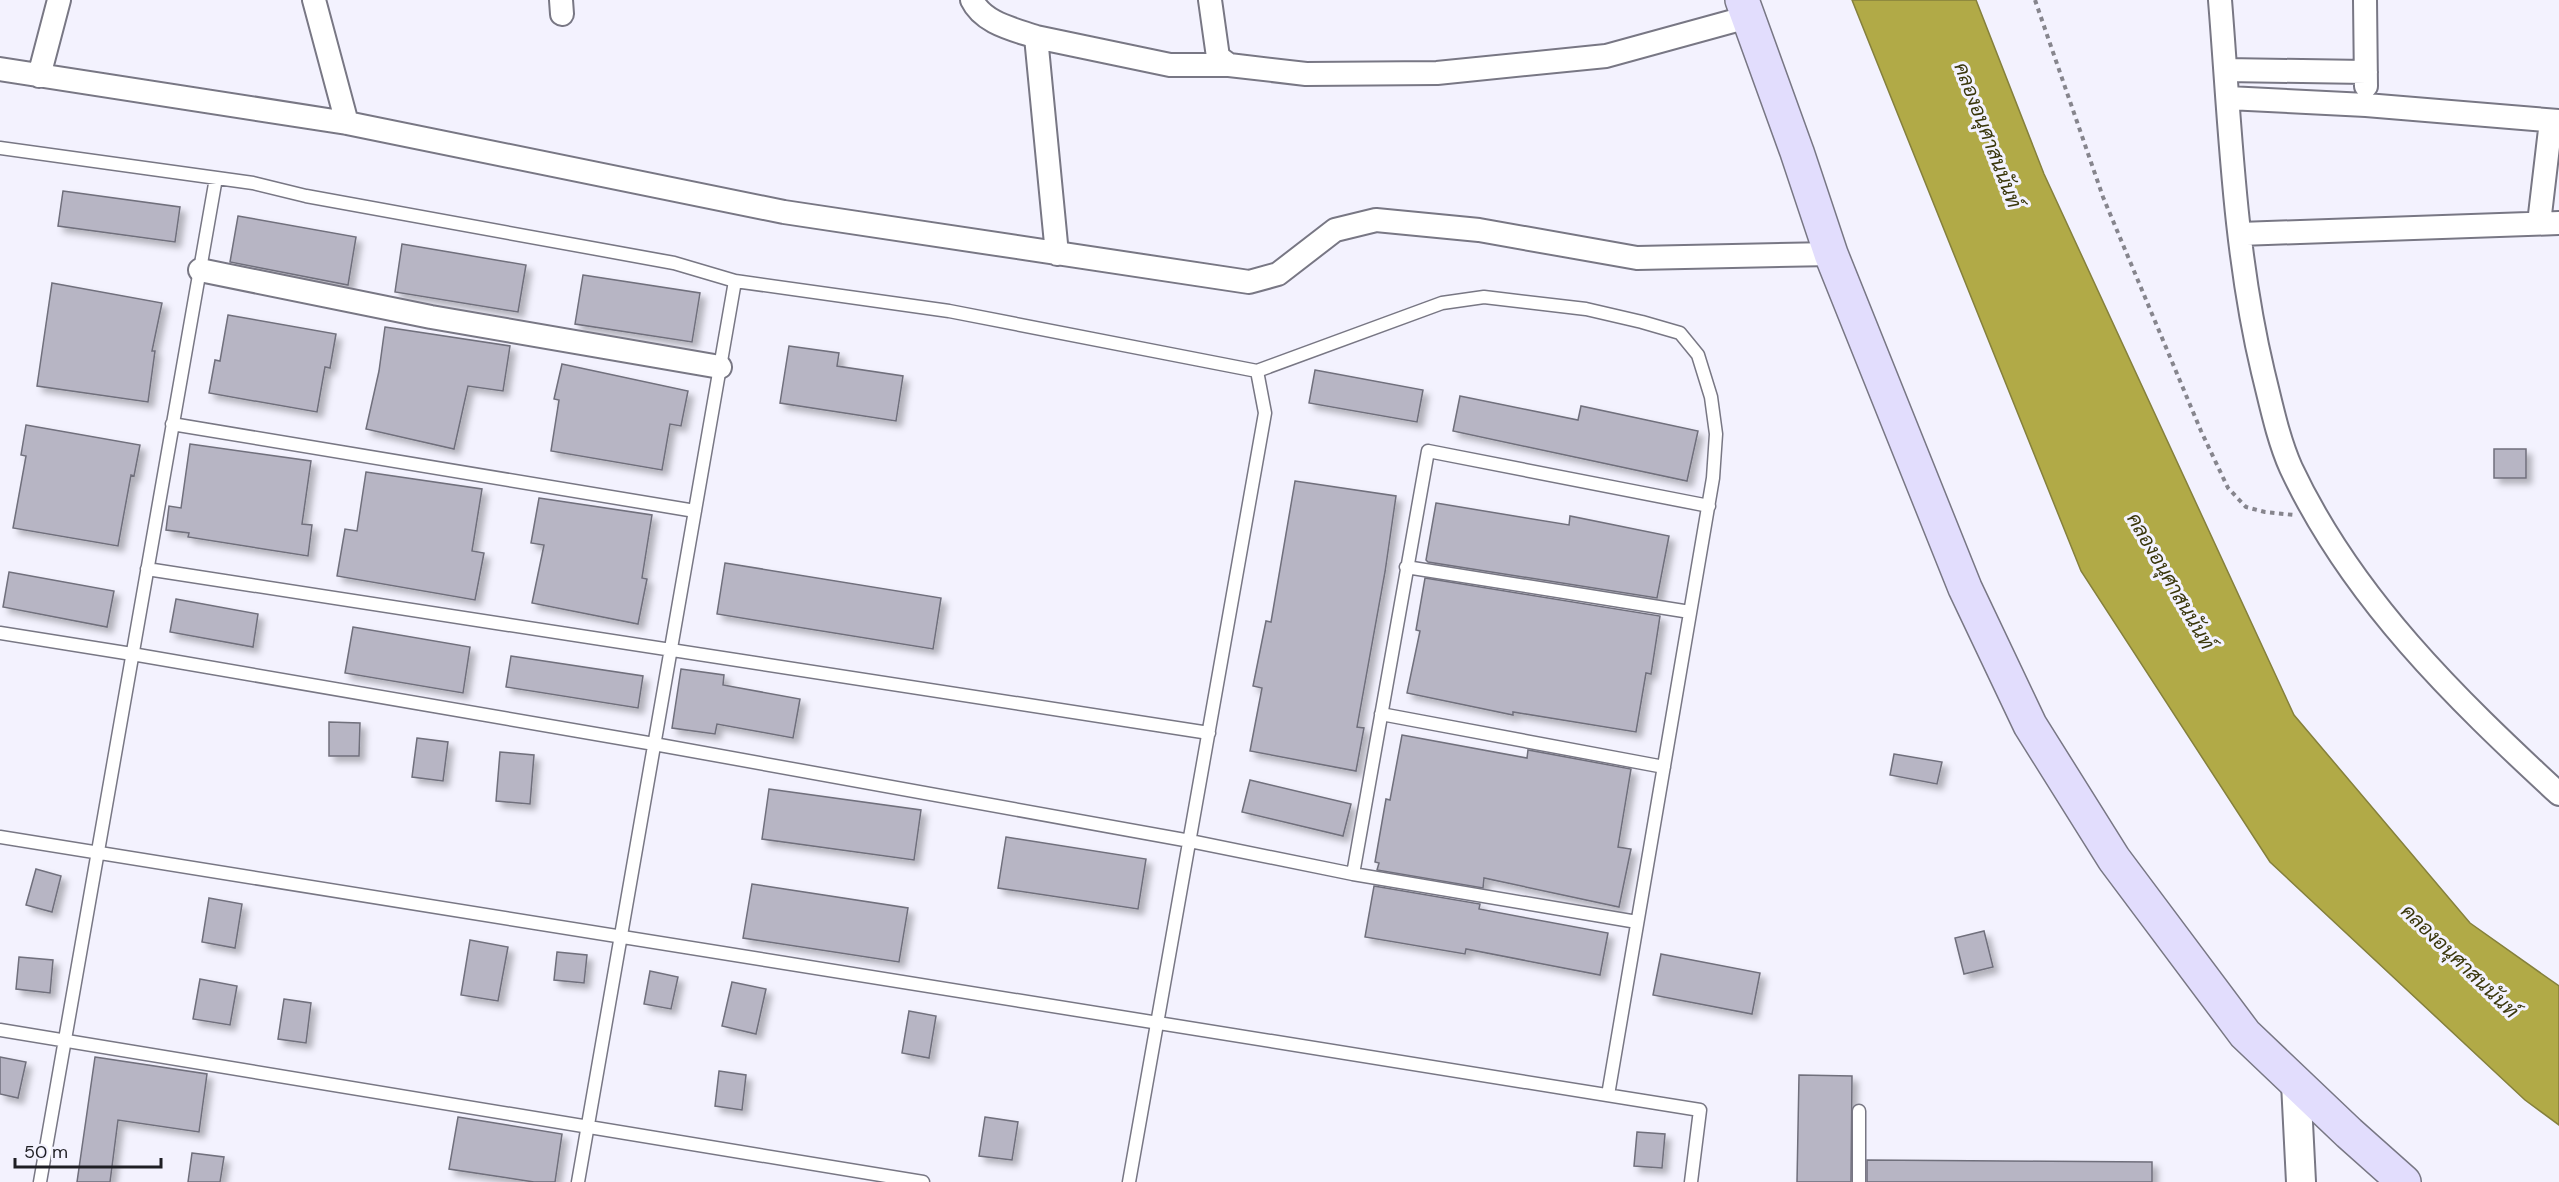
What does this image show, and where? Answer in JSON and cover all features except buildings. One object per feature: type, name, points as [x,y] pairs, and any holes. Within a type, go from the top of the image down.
[{"type":"main road","points":[[1745,8],[1831,254],[1965,588],[2030,725],[2128,878],[2245,1034],[2404,1182]]},
{"type":"street","points":[[39,76],[59,0]]},
{"type":"street","points":[[314,0],[347,123]]},
{"type":"street","points":[[972,0],[976,9],[986,18],[1036,37],[1170,65],[1229,65],[1306,74],[1437,73],[1606,56],[1745,8]]},
{"type":"street","points":[[1210,0],[1218,57],[1229,65]]},
{"type":"street","points":[[2220,0],[2240,234],[2251,320],[2270,401],[2290,466],[2334,548],[2395,629],[2474,716],[2559,794]]},
{"type":"street","points":[[2365,0],[2366,105]]},
{"type":"street","points":[[1036,37],[1057,254]]},
{"type":"street","points":[[0,69],[347,123],[784,212],[1249,282],[1278,273],[1335,230],[1376,220],[1479,230],[1637,258],[1831,254]]},
{"type":"street","points":[[2226,70],[2366,72]]},
{"type":"street","points":[[2228,98],[2366,105],[2555,121],[2549,223],[2240,234]]},
{"type":"street","points":[[200,270],[431,317],[720,367]]},
{"type":"street","points":[[2296,1083],[2301,1182]]},
{"type":"lane","points":[[0,148],[216,178],[674,263],[735,281],[949,311],[1257,371],[1442,303],[1484,297],[1586,309],[1680,333],[1698,355],[1711,397],[1716,434],[1713,478],[1608,1095]]},
{"type":"lane","points":[[40,1182],[216,178]]},
{"type":"lane","points":[[578,1182],[735,281]]},
{"type":"lane","points":[[1129,1182],[1265,413],[1257,371]]},
{"type":"lane","points":[[172,424],[695,511]]},
{"type":"lane","points":[[1353,874],[1428,451],[1708,506]]},
{"type":"lane","points":[[1406,567],[1690,612]]},
{"type":"lane","points":[[147,569],[1209,733]]},
{"type":"lane","points":[[0,633],[654,744],[1190,841],[1353,874],[1637,922]]},
{"type":"lane","points":[[1381,714],[1664,767]]},
{"type":"lane","points":[[0,837],[1700,1110],[1691,1182]]},
{"type":"lane","points":[[0,1030],[923,1182]]},
{"type":"lane","points":[[1858,1182],[1859,1111]]},
{"type":"path","points":[[2035,0],[2103,197],[2200,431],[2228,488],[2246,507],[2265,512],[2316,514]]},
{"type":"water","name":"คลองอนุศาสนนันท์","points":[[1852,0],[1976,0],[2044,174],[2294,715],[2470,923],[2559,986],[2559,1125],[2525,1100],[2270,862],[2081,571]]}]
